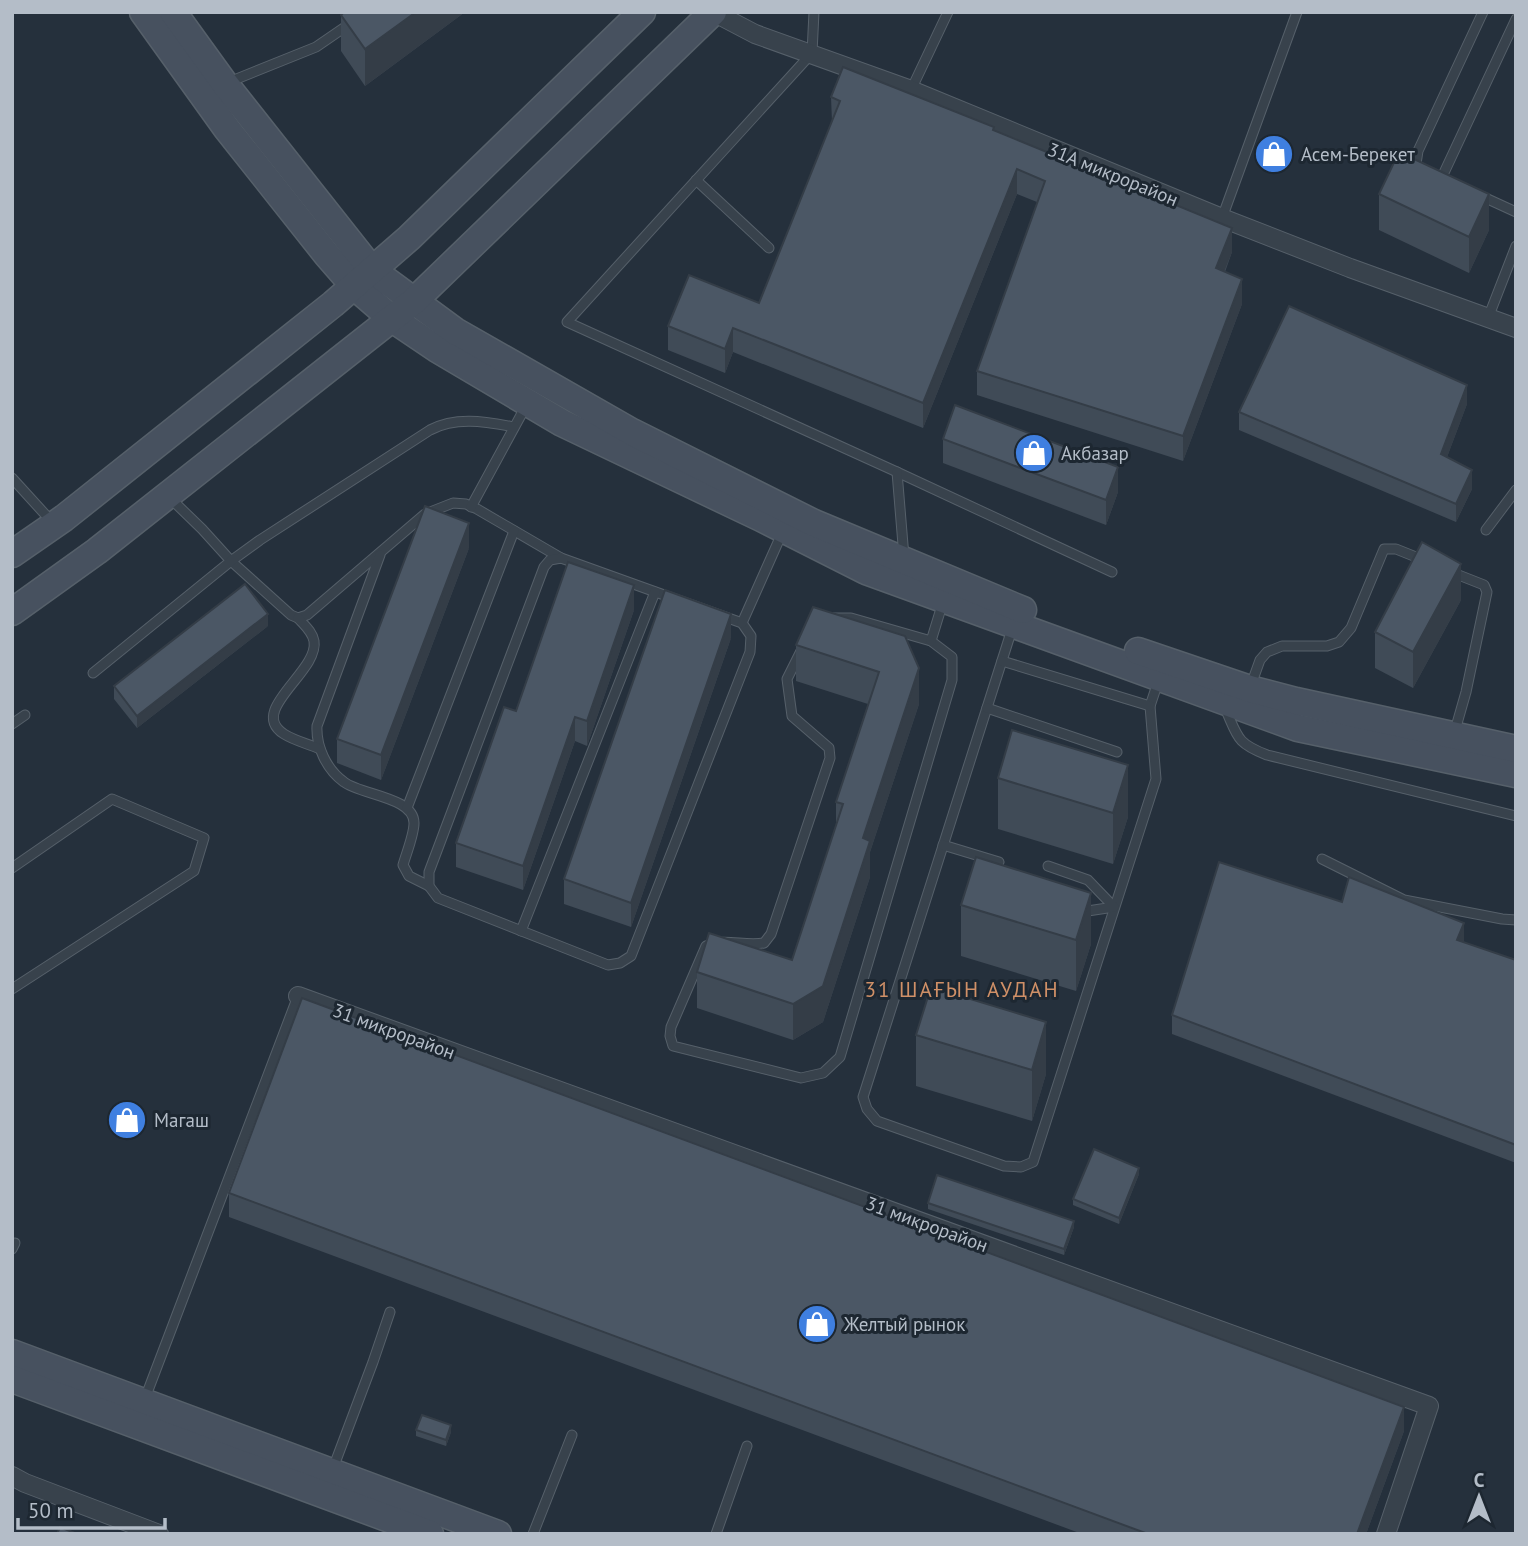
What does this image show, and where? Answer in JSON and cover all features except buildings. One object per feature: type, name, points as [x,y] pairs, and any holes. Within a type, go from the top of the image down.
[{"type":"street","points":[[143,12],[227,129],[327,255],[363,278],[414,301],[454,331],[632,432],[814,523],[1051,622],[1296,702],[1516,749]]},
{"type":"street","points":[[173,12],[391,318],[437,349],[562,423],[866,571],[1297,728],[1516,774]]},
{"type":"street","points":[[12,554],[55,525],[363,278],[409,238],[642,12]]},
{"type":"street","points":[[12,612],[97,551],[414,301],[713,12]]},
{"type":"street","name":"31А микрорайон","points":[[713,12],[755,34],[911,90],[1222,218],[1516,328]]},
{"type":"street","name":"31 микрорайон","points":[[298,996],[1429,1406],[1387,1534]]},
{"type":"street","points":[[12,1353],[498,1534]]},
{"type":"street","points":[[12,1379],[397,1528],[430,1534]]},
{"type":"street","points":[[12,1476],[159,1534]]},
{"type":"lane","points":[[225,84],[316,47],[367,12]]},
{"type":"lane","points":[[814,12],[812,53],[567,322],[1112,572]]},
{"type":"lane","points":[[911,90],[948,12]]},
{"type":"lane","points":[[1222,218],[1297,12]]},
{"type":"lane","points":[[1454,183],[1424,171],[1416,164],[1418,151],[1483,12]]},
{"type":"lane","points":[[1442,177],[1516,19]]},
{"type":"lane","points":[[696,180],[769,248]]},
{"type":"lane","points":[[1467,189],[1516,212]]},
{"type":"lane","points":[[1488,318],[1516,246]]},
{"type":"lane","points":[[471,507],[528,403]]},
{"type":"lane","points":[[93,673],[260,540],[441,424],[470,421],[514,427]]},
{"type":"lane","points":[[897,472],[905,561]]},
{"type":"lane","points":[[12,478],[55,525]]},
{"type":"lane","points":[[1486,530],[1516,489]]},
{"type":"lane","points":[[167,496],[231,561],[290,615],[298,618],[310,632],[314,642],[313,652],[307,665],[275,706],[273,720],[284,734],[320,749]]},
{"type":"lane","points":[[298,618],[307,615],[425,514],[453,503],[466,504],[561,558],[742,623],[751,636],[750,652],[631,956],[620,963],[608,965],[438,898],[429,886],[409,876],[403,865],[414,825],[412,814],[407,808],[345,783],[335,774],[316,739],[317,726],[381,552]]},
{"type":"lane","points":[[742,623],[784,529]]},
{"type":"lane","points":[[407,808],[514,531]]},
{"type":"lane","points":[[1250,689],[1260,660],[1268,652],[1282,646],[1327,646],[1339,642],[1351,628],[1384,549],[1396,549],[1433,564]]},
{"type":"lane","points":[[429,886],[429,872],[544,567],[550,560],[561,558]]},
{"type":"lane","points":[[1445,569],[1484,585],[1487,592],[1466,692],[1453,736]]},
{"type":"lane","points":[[521,931],[655,592]]},
{"type":"lane","points":[[931,641],[944,599]]},
{"type":"lane","points":[[851,618],[931,641],[952,657],[952,680],[840,1057],[824,1073],[801,1078],[673,1046],[671,1027],[706,946],[715,942],[754,945],[764,943],[771,934],[830,758],[829,748],[792,716],[789,701],[787,679],[816,621],[851,618]]},
{"type":"lane","points":[[1014,625],[863,1097],[867,1109],[877,1121],[1004,1167],[1021,1167],[1033,1162],[1156,779],[1150,706],[1159,678]]},
{"type":"lane","points":[[1002,661],[1150,706]]},
{"type":"lane","points":[[1221,701],[1238,737],[1247,747],[1257,751],[1516,816]]},
{"type":"lane","points":[[987,708],[1117,752]]},
{"type":"lane","points":[[12,724],[26,715]]},
{"type":"lane","points":[[12,868],[112,799],[204,838],[194,871],[12,989]]},
{"type":"lane","points":[[943,845],[999,862]]},
{"type":"lane","points":[[1322,859],[1404,900],[1516,920]]},
{"type":"lane","points":[[1048,866],[1088,880],[1114,907]]},
{"type":"lane","points":[[1075,914],[1114,907]]},
{"type":"lane","points":[[144,1402],[298,996]]},
{"type":"lane","points":[[331,1472],[390,1312]]},
{"type":"lane","points":[[533,1534],[572,1435]]},
{"type":"lane","points":[[716,1534],[747,1446]]},
{"type":"place","name":"Асем-Берекет","points":[[1274,154]]},
{"type":"place","name":"Акбазар","points":[[1034,453]]},
{"type":"place","name":"Магаш","points":[[127,1120]]},
{"type":"place","name":"Желтый рынок","points":[[817,1324]]},
{"type":"district","name":"31 ШАҒЫН АУДАН","points":[[962,989]]}]
